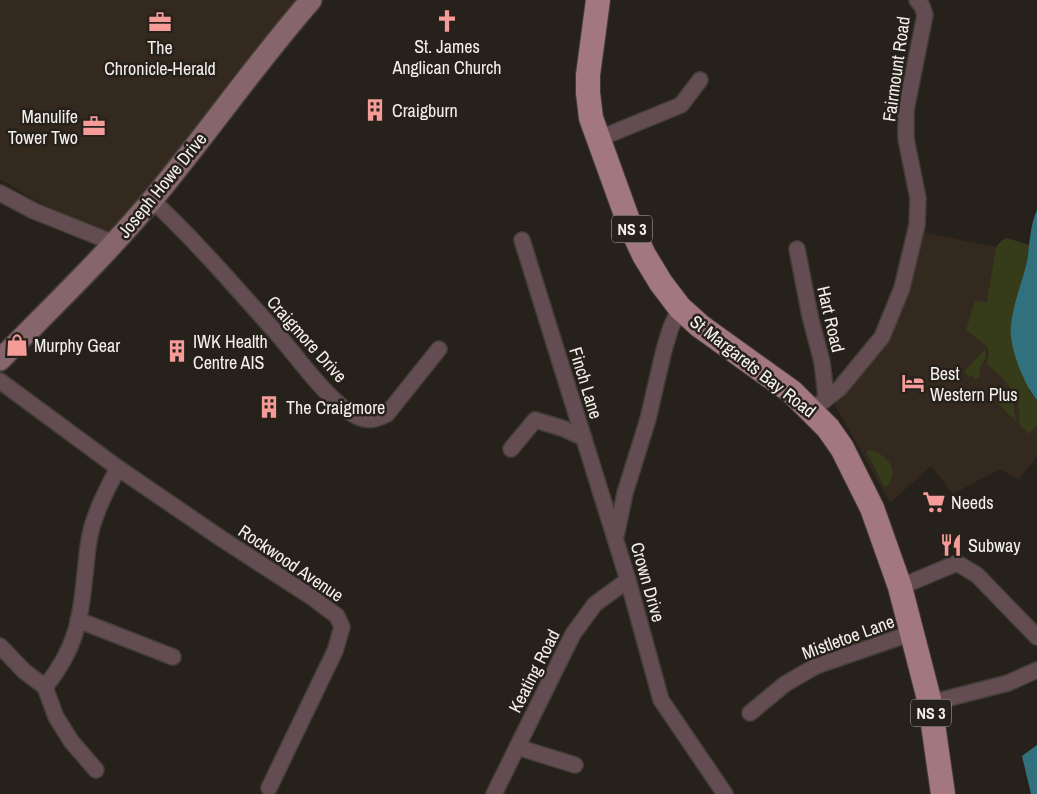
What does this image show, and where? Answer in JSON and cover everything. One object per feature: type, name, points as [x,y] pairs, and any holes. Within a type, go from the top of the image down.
[{"type":"main road","name":"Joseph Howe Drive","points":[[0,360],[114,243],[152,200],[286,28],[311,0]]},
{"type":"main road","name":"St Margarets Bay Road","points":[[598,0],[589,58],[588,93],[591,118],[629,223],[644,255],[661,283],[680,308],[700,326],[792,392],[819,404],[828,428],[842,448],[872,508],[900,587],[930,703],[943,794]]},
{"type":"main road","name":"St Margarets Bay Road","points":[[589,58],[615,0]]},
{"type":"street","name":"Fairmount Road","points":[[819,404],[840,388],[882,338],[902,288],[917,225],[918,198],[906,139],[906,110],[925,15],[922,6],[917,0]]},
{"type":"street","points":[[598,139],[681,105],[700,80]]},
{"type":"street","points":[[0,193],[45,216],[114,243]]},
{"type":"street","name":"Craigmore Drive","points":[[152,200],[214,263],[322,387],[344,408],[357,417],[367,421],[387,414],[439,349]]},
{"type":"street","name":"Finch Lane","points":[[522,240],[615,538]]},
{"type":"street","name":"Hart Road","points":[[797,249],[810,316],[822,362],[819,404]]},
{"type":"street","name":"Crown Drive","points":[[680,308],[671,327],[664,350],[648,419],[615,538],[661,700],[725,794]]},
{"type":"street","name":"Rockwood Avenue","points":[[0,381],[118,468],[337,616],[342,627],[335,651],[269,788]]},
{"type":"street","points":[[511,449],[535,420],[562,428],[584,438]]},
{"type":"street","points":[[45,687],[57,673],[76,631],[90,534],[118,468]]},
{"type":"street","points":[[900,587],[957,563],[977,575],[1037,637]]},
{"type":"street","name":"Keating Road","points":[[494,794],[573,634],[595,604],[628,580]]},
{"type":"street","points":[[78,620],[173,657]]},
{"type":"street","name":"Mistletoe Lane","points":[[750,712],[784,684],[816,666],[912,633]]},
{"type":"street","points":[[0,646],[24,671],[45,687],[56,717],[71,742],[96,770]]},
{"type":"street","points":[[930,703],[1008,684],[1037,670]]},
{"type":"street","points":[[517,747],[575,765]]},
{"type":"shaded area","points":[[0,0],[311,0],[111,246],[0,179]]},
{"type":"shaded area","points":[[922,232],[996,247],[1029,245],[1026,264],[1029,391],[1037,400],[1037,456],[1018,480],[1000,469],[953,494],[931,466],[890,503],[834,403],[854,384],[888,338],[902,310]]},
{"type":"green space","points":[[1007,238],[1029,245],[1026,264],[1029,391],[1037,400],[1037,425],[1029,434],[1019,424],[1018,404],[1012,389],[987,364],[989,352],[987,346],[966,330],[975,301],[987,302],[996,247],[1002,240]]},
{"type":"green space","points":[[985,349],[986,357],[979,370],[980,376],[976,380],[964,372]]},
{"type":"green space","points":[[1003,397],[1013,402],[1016,421],[997,403]]},
{"type":"green space","points":[[866,451],[877,452],[891,465],[892,476],[885,488]]},
{"type":"water","points":[[1037,210],[1037,400],[1022,375],[1014,354],[1011,325],[1013,310],[1026,266],[1031,231]]},
{"type":"water","points":[[1037,745],[1037,794],[1031,794],[1022,756]]},
{"type":"place","name":"St. James Anglican Church","points":[[447,21]]},
{"type":"place","name":"The Chronicle-Herald","points":[[160,22]]},
{"type":"place","name":"Craigburn","points":[[375,110]]},
{"type":"place","name":"Manulife Tower Two","points":[[94,126]]},
{"type":"place","name":"Murphy Gear","points":[[17,345]]},
{"type":"place","name":"IWK Health Centre AIS","points":[[177,351]]},
{"type":"place","name":"Best Western Plus","points":[[913,383]]},
{"type":"place","name":"The Craigmore","points":[[269,407]]},
{"type":"place","name":"Needs","points":[[934,502]]},
{"type":"place","name":"Subway","points":[[951,545]]}]
